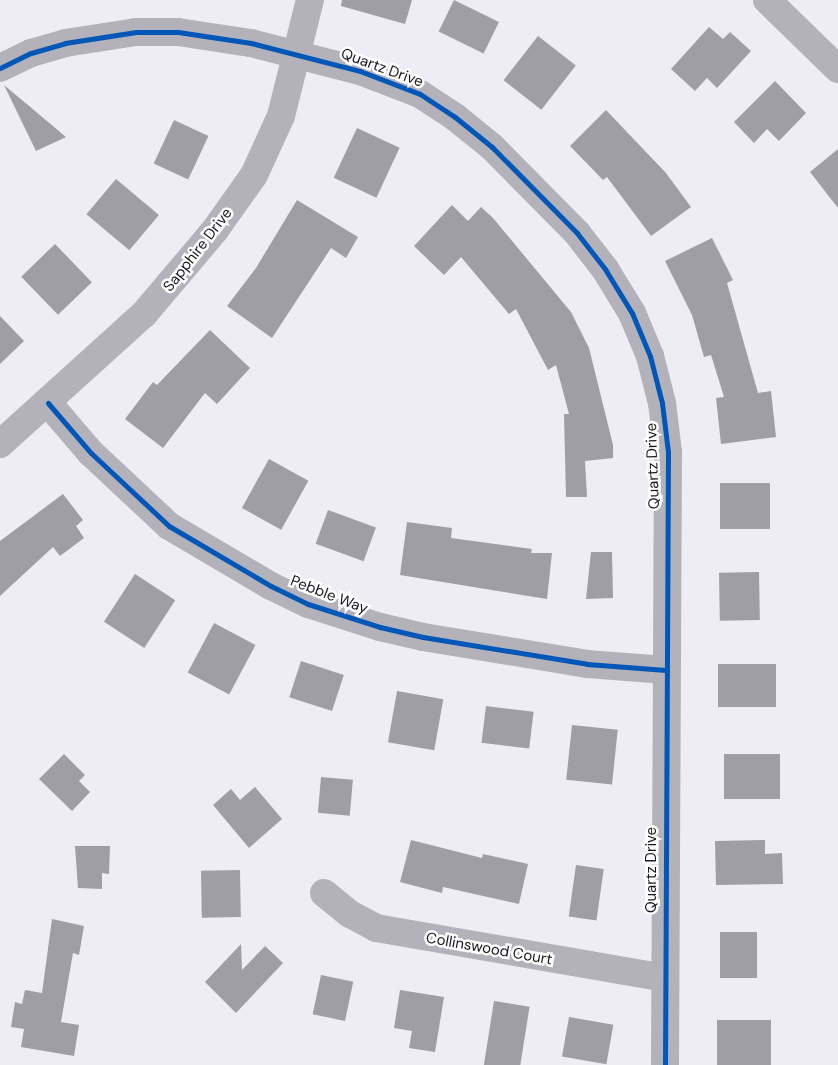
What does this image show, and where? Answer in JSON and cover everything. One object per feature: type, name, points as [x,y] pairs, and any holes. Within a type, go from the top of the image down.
[{"type":"street","name":"Sapphire Drive","points":[[0,444],[48,403],[144,314],[215,230],[258,166],[282,116],[299,54],[310,0]]},
{"type":"street","points":[[767,0],[838,69]]},
{"type":"street","name":"Quartz Drive","points":[[0,68],[31,53],[65,43],[136,32],[207,35],[299,54],[360,71],[420,94],[455,117],[492,147],[577,233],[605,269],[632,313],[657,384],[668,452],[665,1065]]},
{"type":"street","name":"Pebble Way","points":[[48,403],[91,453],[169,526],[271,586],[308,604],[380,627],[423,636],[586,664],[666,670]]},
{"type":"street","name":"Collinswood Court","points":[[324,893],[350,914],[376,928],[664,978]]},
{"type":"building","points":[[342,0],[412,0],[405,24],[341,6]]},
{"type":"building","points":[[454,0],[499,22],[484,53],[439,31]]},
{"type":"building","points":[[709,27],[723,39],[730,32],[751,51],[717,88],[707,78],[695,91],[671,69]]},
{"type":"building","points":[[538,36],[576,66],[541,110],[504,80]]},
{"type":"building","points":[[775,81],[806,113],[779,141],[767,129],[754,143],[734,122]]},
{"type":"building","points":[[4,85],[66,137],[36,151]]},
{"type":"building","points":[[606,110],[666,173],[691,207],[651,236],[607,177],[603,180],[570,146]]},
{"type":"building","points":[[174,120],[208,136],[188,180],[154,164]]},
{"type":"building","points":[[357,128],[400,148],[376,198],[334,178]]},
{"type":"building","points":[[838,149],[838,208],[810,172]]},
{"type":"building","points":[[116,179],[159,215],[129,250],[86,214]]},
{"type":"building","points":[[297,200],[358,237],[346,258],[331,248],[272,338],[227,306],[256,268]]},
{"type":"building","points":[[452,205],[468,221],[481,207],[493,218],[571,312],[589,348],[613,445],[613,458],[585,461],[587,497],[566,497],[564,414],[569,414],[556,365],[548,370],[516,309],[509,314],[461,257],[444,275],[414,246]]},
{"type":"building","points":[[712,238],[733,280],[727,283],[758,393],[771,391],[776,437],[721,444],[716,398],[724,397],[711,355],[704,357],[692,315],[665,261]]},
{"type":"building","points":[[55,244],[92,282],[58,315],[21,277]]},
{"type":"building","points":[[0,316],[24,341],[0,364]]},
{"type":"building","points":[[210,330],[250,368],[217,404],[205,393],[163,448],[125,419],[153,382],[157,385]]},
{"type":"building","points":[[269,459],[308,481],[281,530],[242,508]]},
{"type":"building","points":[[720,483],[770,483],[770,529],[720,529]]},
{"type":"building","points":[[63,494],[83,520],[76,526],[84,538],[60,556],[53,547],[0,596],[0,541]]},
{"type":"building","points":[[328,510],[376,527],[364,561],[316,544]]},
{"type":"building","points":[[407,522],[452,528],[451,538],[532,549],[531,553],[552,553],[547,599],[400,575]]},
{"type":"building","points":[[591,552],[612,552],[613,598],[586,599]]},
{"type":"building","points":[[759,572],[760,620],[720,621],[719,573]]},
{"type":"building","points":[[135,574],[175,600],[144,648],[104,622]]},
{"type":"building","points":[[214,623],[255,645],[229,695],[188,672]]},
{"type":"building","points":[[301,661],[344,675],[332,711],[289,697]]},
{"type":"building","points":[[718,664],[776,664],[776,707],[718,707]]},
{"type":"building","points":[[397,691],[443,699],[434,750],[388,742]]},
{"type":"building","points":[[486,706],[534,712],[529,749],[481,743]]},
{"type":"building","points":[[572,725],[618,730],[612,785],[566,780]]},
{"type":"building","points":[[64,754],[85,775],[79,781],[90,792],[72,811],[39,779]]},
{"type":"building","points":[[724,754],[780,754],[780,799],[724,799]]},
{"type":"building","points":[[321,777],[353,780],[350,816],[318,813]]},
{"type":"building","points":[[255,787],[282,819],[249,848],[213,805],[231,789],[240,800]]},
{"type":"building","points":[[411,840],[482,858],[483,854],[528,864],[519,904],[443,887],[442,893],[400,882]]},
{"type":"building","points":[[765,840],[765,854],[782,853],[783,884],[716,885],[715,841]]},
{"type":"building","points":[[75,846],[110,846],[109,874],[102,873],[102,889],[78,888]]},
{"type":"building","points":[[576,865],[604,869],[596,920],[569,916]]},
{"type":"building","points":[[240,870],[241,917],[202,918],[201,871]]},
{"type":"building","points":[[52,919],[84,926],[79,955],[73,953],[61,1022],[79,1025],[74,1056],[21,1047],[24,1029],[11,1027],[15,1002],[22,1004],[25,990],[42,993]]},
{"type":"building","points":[[720,932],[757,932],[757,978],[720,978]]},
{"type":"building","points":[[241,944],[242,970],[265,946],[283,963],[236,1013],[205,982]]},
{"type":"building","points":[[321,975],[353,982],[345,1021],[313,1014]]},
{"type":"building","points":[[400,990],[444,997],[435,1052],[409,1048],[412,1031],[394,1028]]},
{"type":"building","points":[[494,1001],[530,1007],[520,1065],[484,1065]]},
{"type":"building","points":[[569,1017],[613,1025],[606,1064],[562,1056]]},
{"type":"building","points":[[717,1020],[771,1020],[771,1065],[717,1065]]},
{"type":"cycle path","points":[[0,68],[31,53],[65,43],[136,32],[178,32],[251,43],[360,71],[420,94],[455,117],[492,147],[577,233],[605,269],[632,313],[650,356],[662,403],[668,452],[665,1065]]},
{"type":"cycle path","points":[[48,403],[91,453],[169,526],[271,586],[308,604],[380,627],[423,637],[587,664],[666,670]]}]
